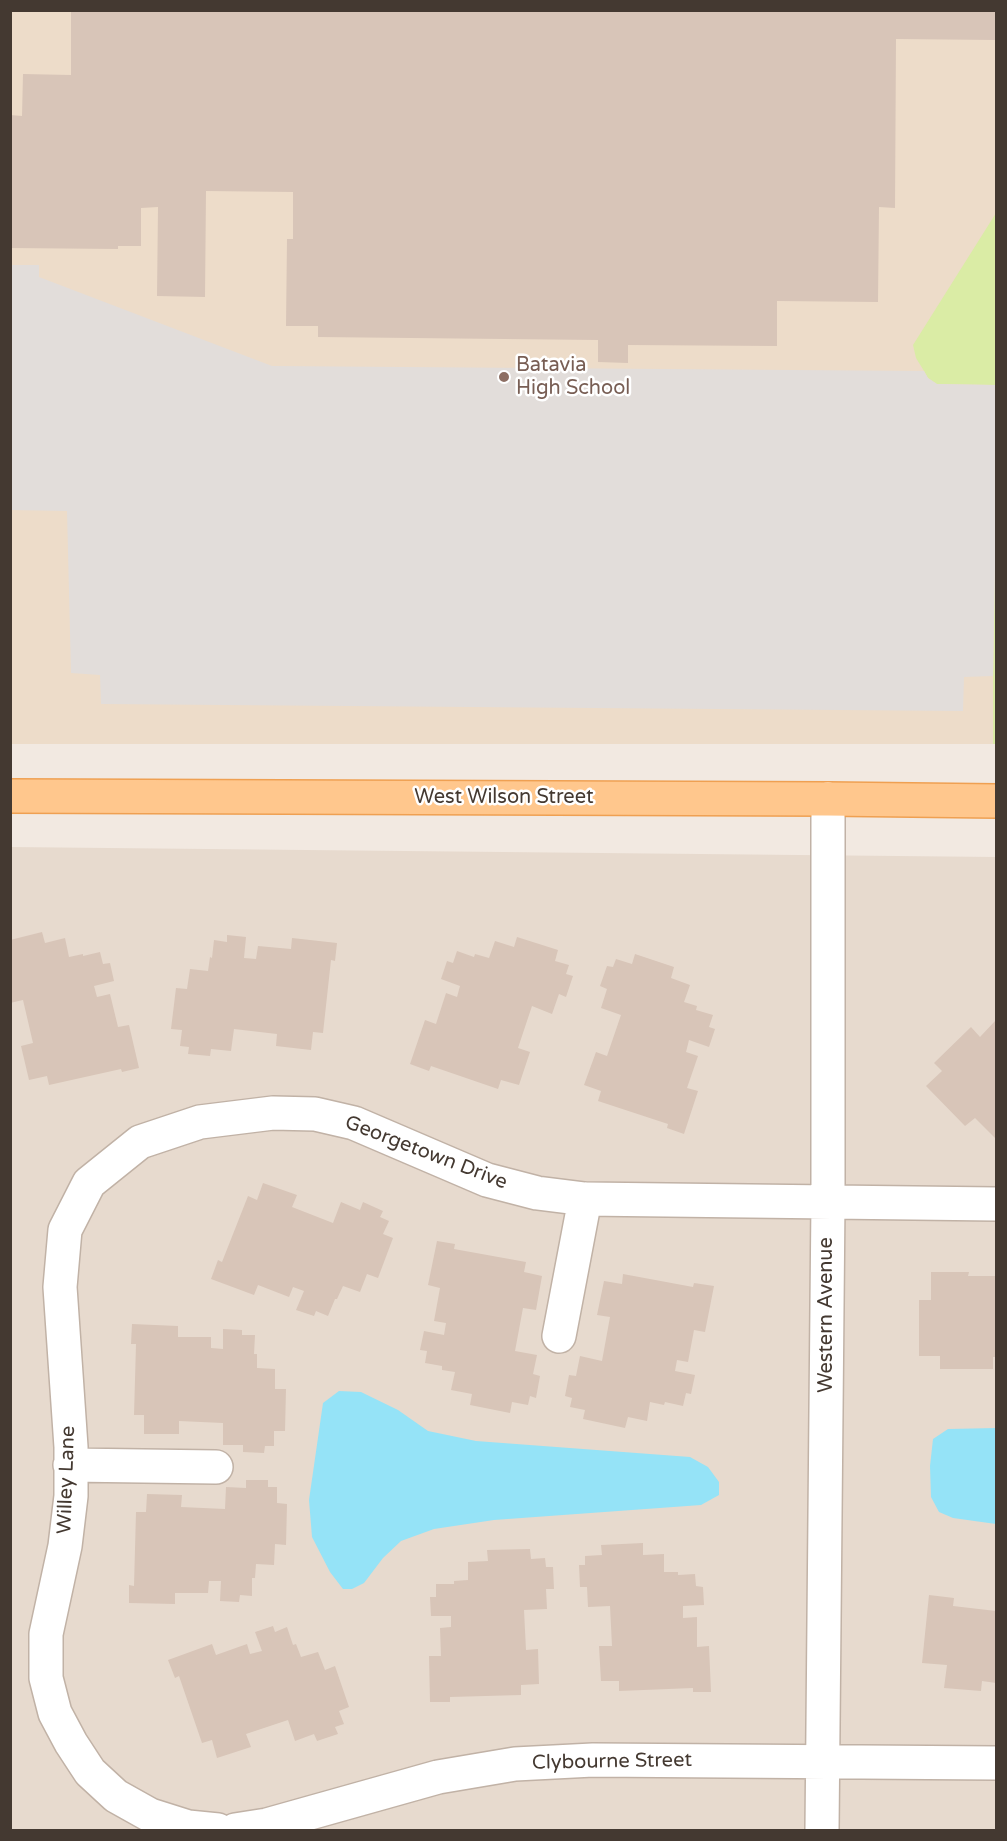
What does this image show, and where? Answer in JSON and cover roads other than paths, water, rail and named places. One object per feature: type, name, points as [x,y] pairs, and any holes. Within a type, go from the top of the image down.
[{"type":"main road","name":"West Wilson Street","points":[[10,796],[996,801]]},
{"type":"street","name":"Western Avenue","points":[[822,1830],[828,1201],[828,799]]},
{"type":"street","name":"Georgetown Drive","points":[[89,1183],[140,1142],[200,1122],[273,1113],[315,1114],[354,1123],[487,1180],[537,1193],[585,1199],[996,1204]]},
{"type":"street","name":"Willey Lane","points":[[89,1183],[65,1230],[60,1287],[71,1447],[70,1496],[65,1546],[46,1634],[46,1678],[55,1713],[71,1743],[90,1772],[116,1796],[150,1815],[188,1827],[218,1830]]},
{"type":"street","points":[[559,1336],[585,1199]]},
{"type":"street","points":[[70,1465],[216,1467]]},
{"type":"street","name":"Clybourne Street","points":[[235,1830],[267,1825],[438,1777],[514,1764],[594,1760],[996,1762]]},
{"type":"water","points":[[339,1391],[361,1392],[398,1410],[428,1431],[476,1441],[690,1457],[708,1467],[719,1482],[719,1495],[701,1505],[494,1520],[434,1529],[401,1541],[383,1558],[364,1583],[352,1589],[343,1589],[330,1572],[312,1537],[309,1500],[323,1403]]},
{"type":"water","points":[[996,1428],[996,1524],[953,1518],[939,1512],[931,1497],[930,1466],[933,1439],[948,1429]]},
{"type":"place","name":"Batavia High School","points":[[504,377]]}]
